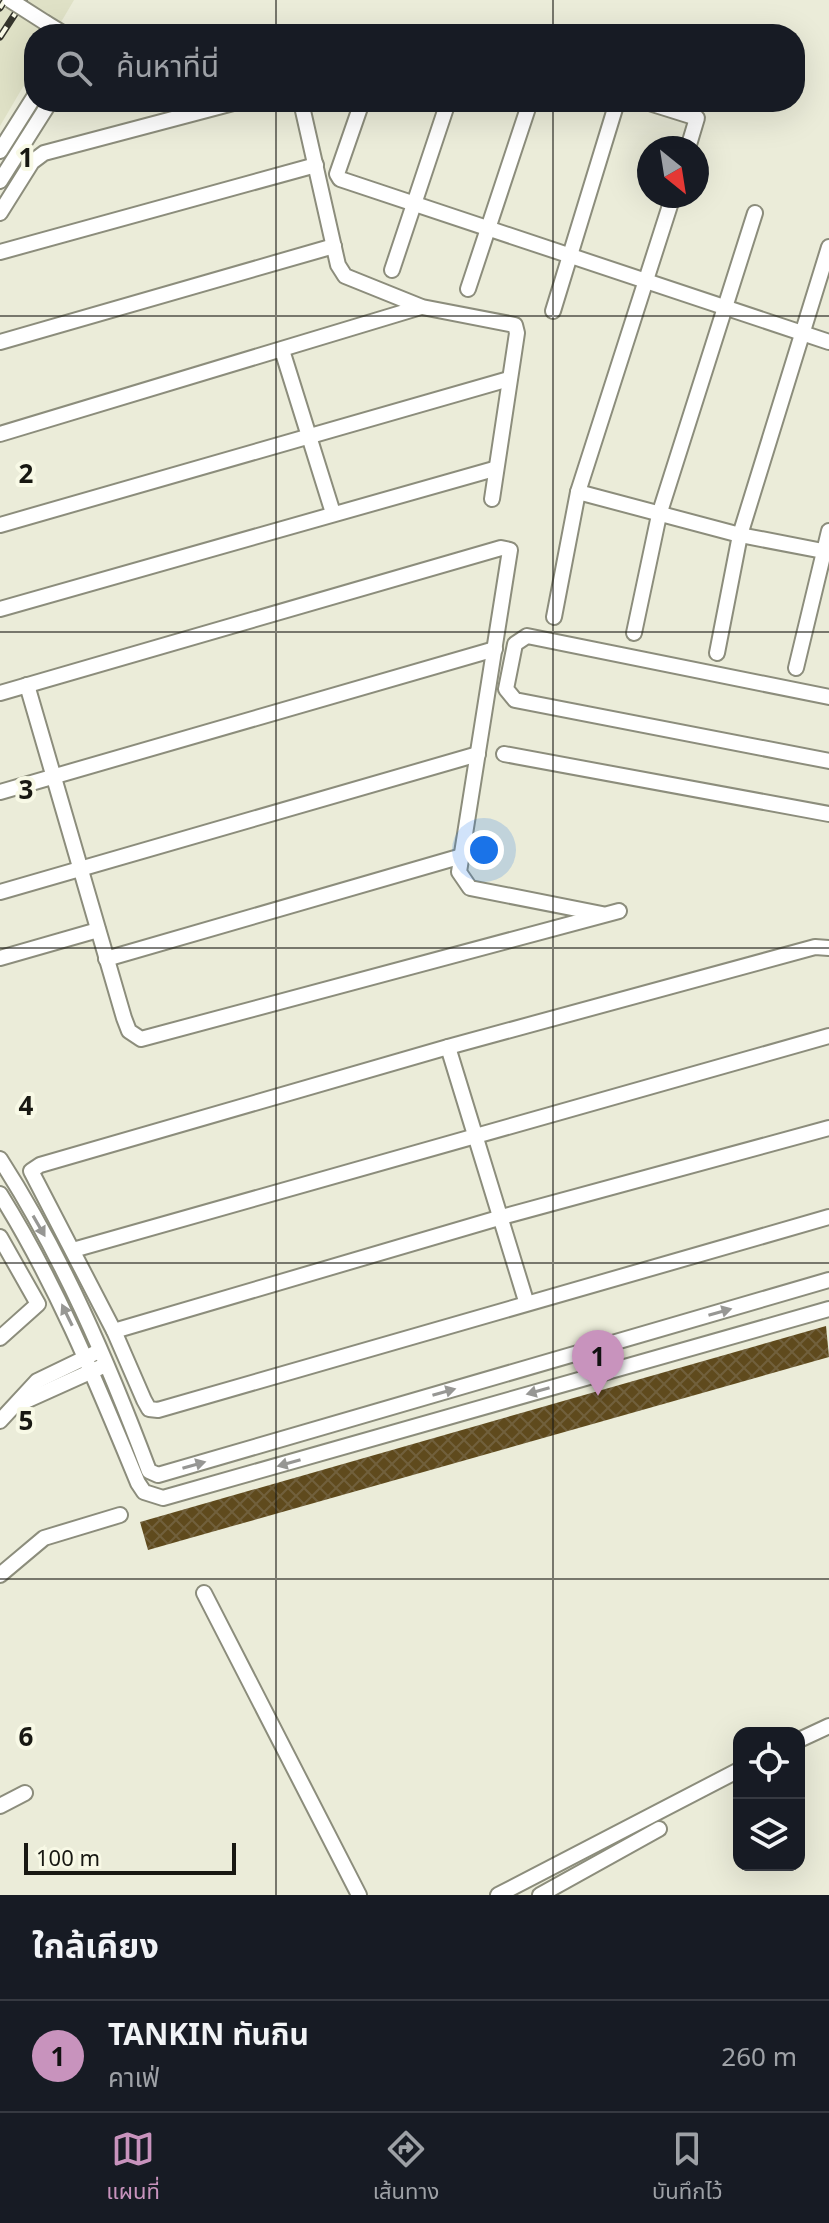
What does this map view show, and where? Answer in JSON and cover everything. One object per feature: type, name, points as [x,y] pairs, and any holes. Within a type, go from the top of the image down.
[{"type":"street","points":[[10,0],[48,24]]},
{"type":"street","points":[[0,151],[25,112]]},
{"type":"street","points":[[0,181],[44,112]]},
{"type":"street","points":[[0,213],[32,162],[44,153],[199,112]]},
{"type":"street","points":[[303,112],[338,265],[352,282],[422,307],[511,322],[517,333],[494,469],[492,499]]},
{"type":"street","points":[[359,112],[337,174],[487,228],[829,342]]},
{"type":"street","points":[[392,270],[445,112]]},
{"type":"street","points":[[468,289],[527,112]]},
{"type":"street","points":[[553,311],[614,112]]},
{"type":"street","points":[[678,112],[697,118],[692,136]]},
{"type":"street","points":[[0,252],[316,165]]},
{"type":"street","points":[[554,617],[578,492],[669,208]]},
{"type":"street","points":[[634,633],[659,515],[755,213]]},
{"type":"street","points":[[0,342],[334,246]]},
{"type":"street","points":[[717,653],[740,535],[829,247]]},
{"type":"street","points":[[0,434],[422,307]]},
{"type":"street","points":[[282,350],[333,513]]},
{"type":"street","points":[[0,525],[509,379]]},
{"type":"street","points":[[0,609],[494,469]]},
{"type":"street","points":[[578,492],[740,535],[823,551]]},
{"type":"street","points":[[796,668],[829,531]]},
{"type":"street","points":[[0,693],[501,548],[510,550],[459,872],[470,888],[602,914]]},
{"type":"street","points":[[829,697],[527,636],[515,644],[506,689],[515,700],[829,761]]},
{"type":"street","points":[[0,792],[495,649]]},
{"type":"street","points":[[27,685],[129,1031],[141,1039],[619,911]]},
{"type":"street","points":[[0,892],[478,754]]},
{"type":"street","points":[[504,754],[829,814]]},
{"type":"street","points":[[106,959],[462,856]]},
{"type":"street","points":[[0,958],[98,930]]},
{"type":"street","points":[[829,948],[815,947],[448,1047],[32,1169],[31,1174],[114,1331],[144,1400],[149,1409],[158,1410],[526,1301],[829,1217]]},
{"type":"street","points":[[73,1250],[829,1036]]},
{"type":"street","points":[[448,1047],[526,1301]]},
{"type":"street","points":[[114,1331],[502,1217],[829,1128]]},
{"type":"street","points":[[2,1166],[61,1263],[103,1350],[149,1471],[166,1473],[829,1280]]},
{"type":"street","points":[[0,1194],[48,1277],[89,1363],[138,1483],[144,1492],[163,1498],[829,1309]]},
{"type":"street","points":[[0,1237],[38,1304],[0,1338]]},
{"type":"street","points":[[674,1326],[681,1349]]},
{"type":"street","points":[[0,1421],[17,1405],[89,1363],[103,1350]]},
{"type":"street","points":[[89,1363],[109,1364]]},
{"type":"street","points":[[411,1402],[418,1426]]},
{"type":"street","points":[[163,1498],[166,1473]]},
{"type":"street","points":[[0,1575],[44,1538],[120,1515]]},
{"type":"street","points":[[204,1593],[359,1895]]},
{"type":"street","points":[[805,1737],[829,1726]]},
{"type":"street","points":[[506,1893],[733,1773]]},
{"type":"street","points":[[0,1806],[25,1793]]},
{"type":"street","points":[[540,1895],[659,1829]]},
{"type":"shaded area","points":[[0,0],[74,0],[60,24],[24,24],[24,85],[0,126]]},
{"type":"building","points":[[826,1326],[829,1357],[148,1550],[140,1522]]},
{"type":"railway","points":[[0,8],[5,0]]},
{"type":"railway","points":[[0,37],[24,0]]},
{"type":"place","name":"TANKIN ทันกิน","points":[[598,1396]]}]
